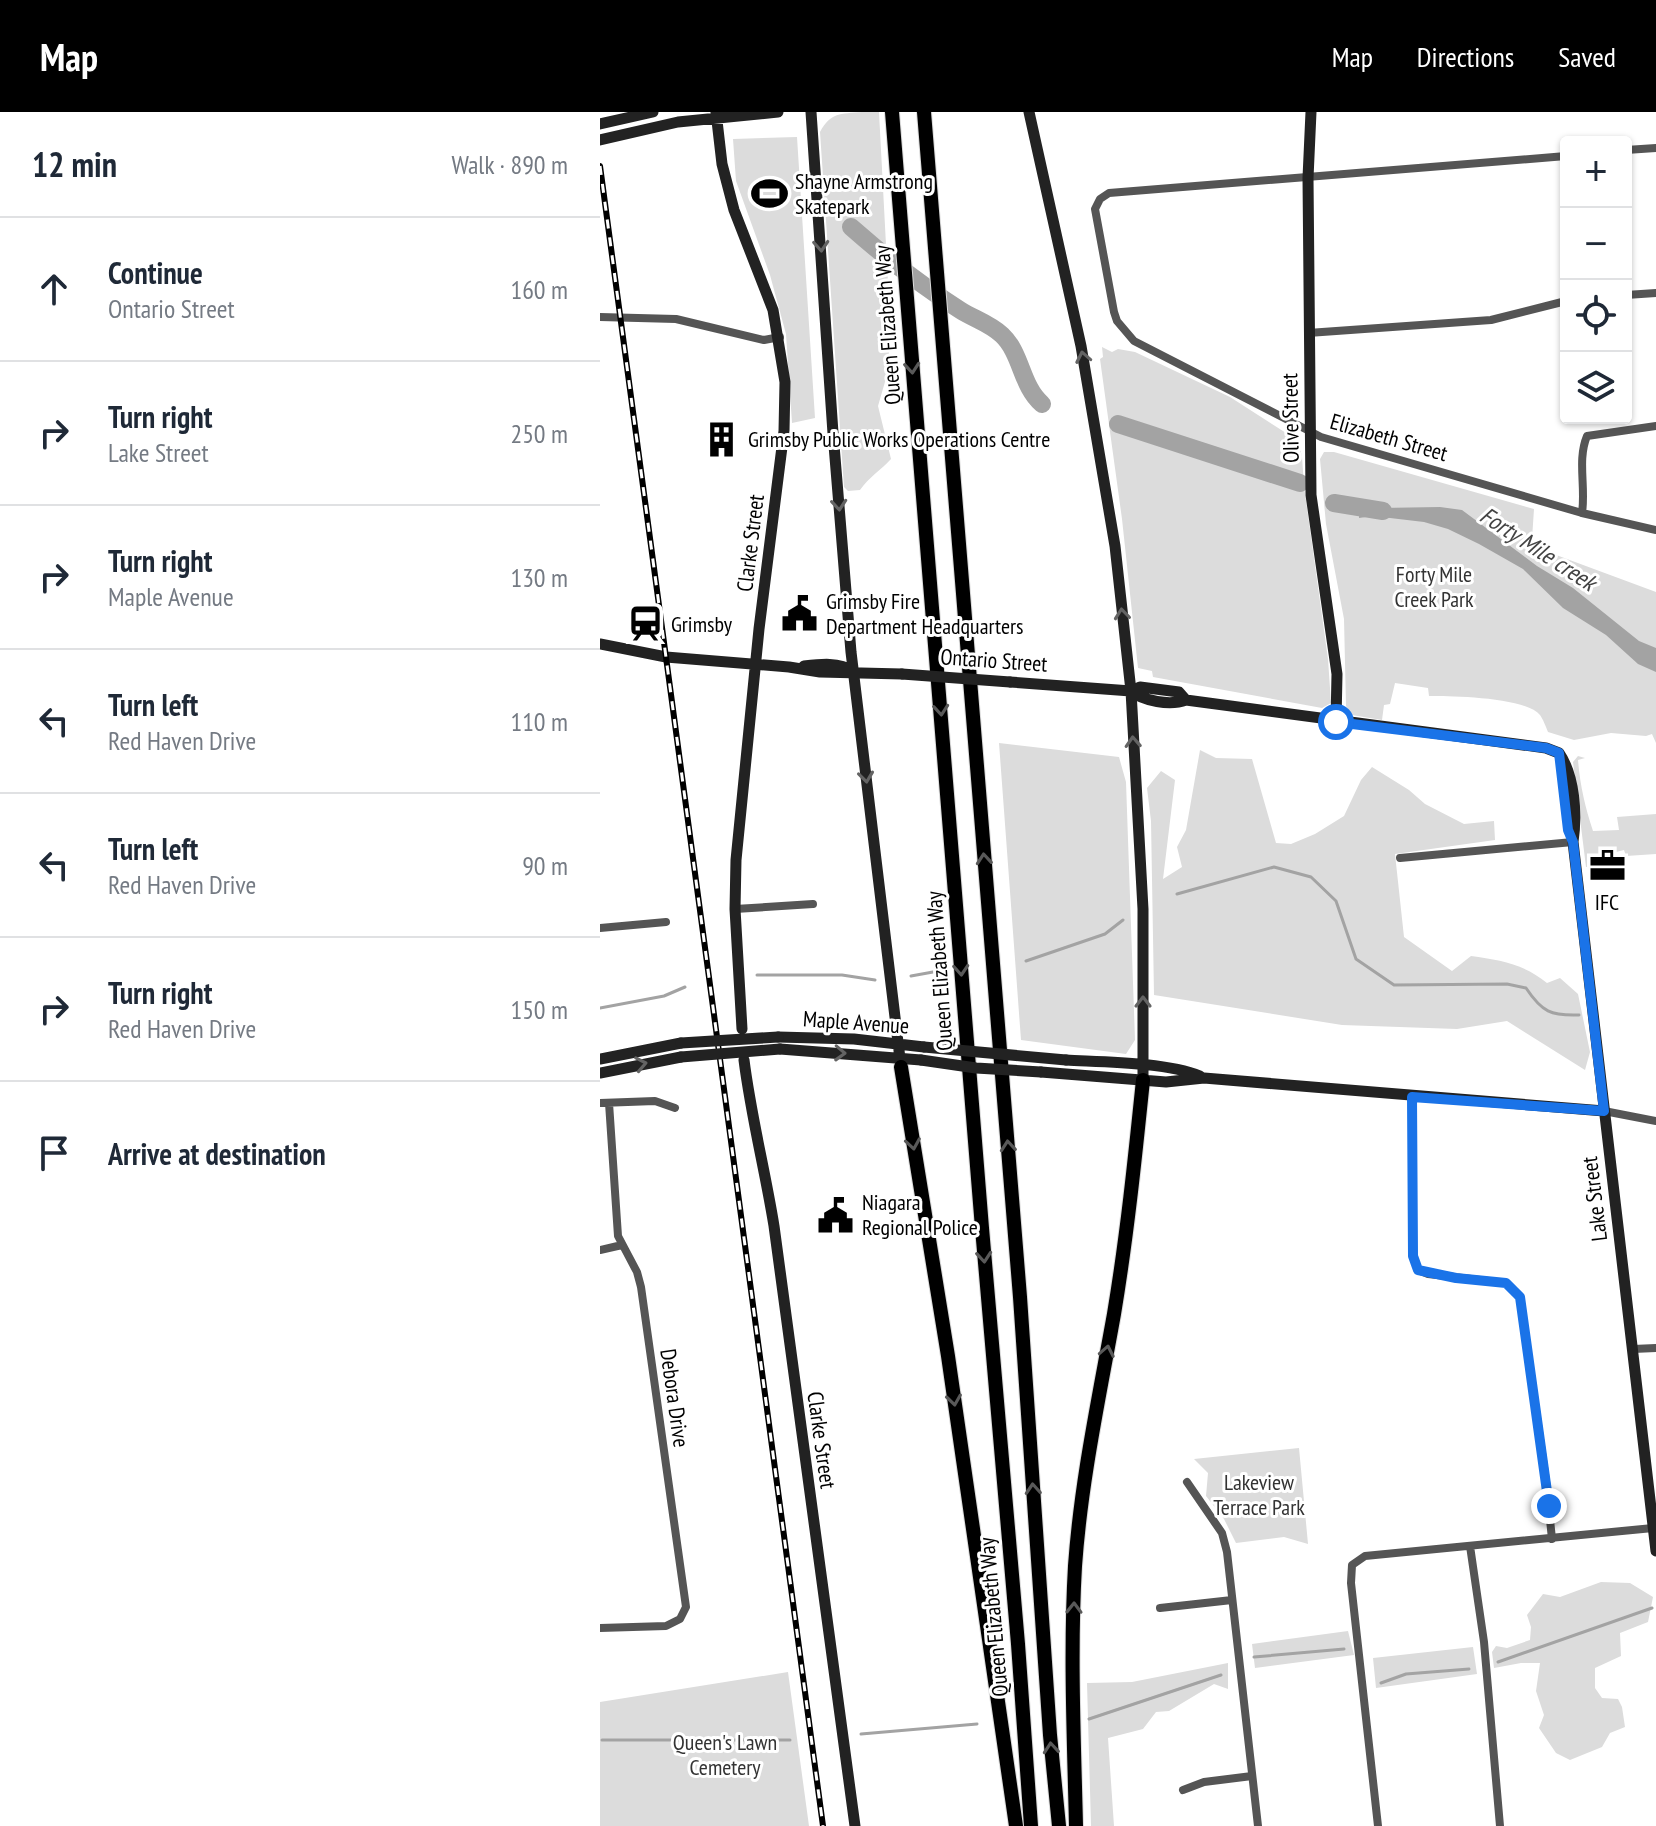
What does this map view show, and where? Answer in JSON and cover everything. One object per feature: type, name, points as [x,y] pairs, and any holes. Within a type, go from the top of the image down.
[{"type":"highway","name":"Queen Elizabeth Way","points":[[892,112],[1031,1826]]},
{"type":"highway","points":[[924,112],[1020,1297],[1059,1826]]},
{"type":"highway","points":[[900,1062],[948,1356],[1016,1826]]},
{"type":"highway","points":[[1076,1826],[1072,1686],[1075,1565],[1086,1463],[1134,1180],[1143,1073]]},
{"type":"street","points":[[600,124],[653,112]]},
{"type":"street","points":[[600,140],[716,115],[778,112]]},
{"type":"street","points":[[811,112],[853,671],[900,1062]]},
{"type":"street","points":[[1029,112],[1094,414],[1115,546],[1131,691],[1143,909],[1143,1073]]},
{"type":"street","name":"Olive Street","points":[[1311,112],[1308,178],[1311,495],[1337,674],[1336,722]]},
{"type":"street","name":"Clarke Street","points":[[716,115],[722,164],[734,210],[773,310],[780,337],[785,382],[784,431],[739,816],[735,909],[742,1029]]},
{"type":"street","points":[[1632,150],[1656,148]]},
{"type":"street","points":[[1308,178],[1560,157]]},
{"type":"street","name":"Elizabeth Street","points":[[1308,178],[1109,193],[1100,199],[1095,209],[1117,321],[1134,341],[1309,432],[1582,513],[1656,530]]},
{"type":"street","points":[[1632,295],[1656,293]]},
{"type":"street","points":[[1308,333],[1491,320],[1560,303]]},
{"type":"street","points":[[600,317],[676,319],[764,340],[780,337]]},
{"type":"street","points":[[1582,513],[1582,448],[1587,436],[1656,426]]},
{"type":"street","name":"Ontario Street","points":[[600,644],[661,657],[820,672],[847,674],[853,671],[1131,691],[1140,698],[1179,703],[1186,700],[1546,748],[1559,753]]},
{"type":"street","name":"Lake Street","points":[[1559,753],[1568,830],[1573,842],[1633,1349],[1651,1473],[1656,1551]]},
{"type":"street","points":[[1400,858],[1573,842]]},
{"type":"street","points":[[735,909],[813,904]]},
{"type":"street","points":[[600,928],[666,922]]},
{"type":"street","name":"Maple Avenue","points":[[600,1059],[681,1043],[854,1039],[1066,1060],[1143,1073],[1166,1082],[1204,1078],[1604,1111],[1656,1121]]},
{"type":"street","name":"Maple Avenue","points":[[600,1073],[779,1043],[900,1062],[921,1060],[976,1068],[1065,1074],[1143,1073]]},
{"type":"street","name":"Clarke Street","points":[[744,1060],[774,1226],[855,1826]]},
{"type":"street","points":[[1412,1097],[1413,1256],[1418,1270],[1506,1283],[1520,1297],[1552,1539]]},
{"type":"street","points":[[604,1103],[655,1101],[675,1108]]},
{"type":"street","name":"Debora Drive","points":[[600,1628],[666,1626],[680,1619],[686,1607],[641,1287],[637,1272],[618,1236],[604,1103]]},
{"type":"street","points":[[600,1250],[622,1245]]},
{"type":"street","points":[[1633,1349],[1656,1348]]},
{"type":"street","points":[[1187,1482],[1222,1533],[1227,1552],[1258,1826]]},
{"type":"street","points":[[1378,1826],[1351,1583],[1352,1565],[1365,1556],[1653,1528]]},
{"type":"street","points":[[1470,1546],[1484,1642],[1500,1826]]},
{"type":"street","points":[[1160,1608],[1232,1600]]},
{"type":"street","points":[[1183,1790],[1204,1782],[1252,1776]]},
{"type":"green space","points":[[879,112],[889,368],[878,406],[891,459],[860,490],[848,491],[844,487],[820,132],[832,117]]},
{"type":"green space","points":[[797,137],[815,418],[792,423],[786,334],[770,275],[736,181],[733,139]]},
{"type":"green space","points":[[1102,347],[1112,352],[1118,349],[1135,352],[1230,397],[1297,440],[1302,456],[1331,703],[1322,708],[1153,677],[1152,671],[1138,668],[1100,359],[1103,357]]},
{"type":"green space","name":"Forty Mile Creek Park","points":[[1324,452],[1334,452],[1534,509],[1532,539],[1540,549],[1656,592],[1656,743],[1652,734],[1611,733],[1574,740],[1548,732],[1540,715],[1520,704],[1429,696],[1428,688],[1395,683],[1390,704],[1384,705],[1382,720],[1352,715],[1346,706],[1344,619],[1326,524],[1320,459]]},
{"type":"green space","points":[[999,743],[1119,757],[1126,782],[1135,1040],[1126,1054],[1021,1040]]},
{"type":"green space","points":[[1200,750],[1216,758],[1252,759],[1276,843],[1291,844],[1344,816],[1361,780],[1372,767],[1425,804],[1464,824],[1494,821],[1495,840],[1395,854],[1404,937],[1452,971],[1471,956],[1511,964],[1530,971],[1547,983],[1560,978],[1578,994],[1590,1052],[1585,1070],[1507,1021],[1457,1029],[1342,1025],[1154,995],[1151,821],[1147,788],[1161,771],[1175,780],[1163,879],[1182,867],[1177,847],[1186,830]]},
{"type":"green space","points":[[1578,756],[1585,758],[1578,760],[1583,796],[1593,831],[1619,830],[1617,817],[1656,814],[1656,854],[1626,856],[1624,850],[1612,853],[1602,849],[1599,866],[1586,867],[1573,762]]},
{"type":"green space","name":"Lakeview Terrace Park","points":[[1299,1448],[1308,1544],[1284,1537],[1236,1543],[1224,1519],[1206,1496],[1208,1473],[1194,1459]]},
{"type":"green space","points":[[1601,1582],[1630,1583],[1653,1597],[1648,1622],[1620,1633],[1621,1656],[1595,1668],[1595,1688],[1602,1698],[1618,1699],[1625,1727],[1610,1733],[1602,1747],[1570,1760],[1556,1753],[1539,1728],[1544,1715],[1536,1691],[1540,1663],[1494,1668],[1492,1652],[1496,1646],[1507,1648],[1530,1640],[1531,1627],[1527,1615],[1543,1594],[1560,1597]]},
{"type":"green space","points":[[1348,1631],[1354,1655],[1255,1668],[1252,1644]]},
{"type":"green space","points":[[1473,1647],[1477,1674],[1376,1688],[1373,1658]]},
{"type":"green space","points":[[1228,1663],[1228,1689],[1214,1684],[1169,1711],[1156,1712],[1143,1729],[1108,1738],[1114,1826],[1091,1826],[1087,1683],[1132,1682]]},
{"type":"green space","name":"Queen's Lawn Cemetery","points":[[788,1672],[809,1826],[600,1826],[600,1702]]},
{"type":"shaded area","points":[[1360,501],[1379,508],[1440,507],[1462,510],[1537,566],[1573,588],[1639,641],[1656,648],[1656,672],[1638,664],[1606,635],[1563,608],[1523,569],[1448,529],[1424,522],[1373,516],[1359,518]]},
{"type":"waterway","name":"Forty Mile creek","points":[[851,227],[932,291],[1002,335],[1014,351],[1035,397],[1042,404]]},
{"type":"waterway","name":"Forty Mile creek","points":[[1118,424],[1300,483]]},
{"type":"waterway","name":"Forty Mile creek","points":[[1334,503],[1383,511]]},
{"type":"waterway","points":[[1177,894],[1274,867],[1311,877],[1336,901],[1356,959],[1394,985],[1507,984],[1526,988],[1548,1011],[1579,1015]]},
{"type":"waterway","points":[[1026,961],[1105,934],[1123,920]]},
{"type":"waterway","points":[[911,976],[944,970]]},
{"type":"waterway","points":[[757,975],[842,975],[875,980]]},
{"type":"waterway","points":[[600,1008],[664,996],[685,987]]},
{"type":"waterway","points":[[1498,1662],[1652,1608]]},
{"type":"waterway","points":[[1254,1657],[1344,1649]]},
{"type":"waterway","points":[[1381,1683],[1406,1674],[1469,1669]]},
{"type":"waterway","points":[[1089,1719],[1221,1675]]},
{"type":"waterway","points":[[861,1734],[977,1724]]},
{"type":"waterway","points":[[602,1740],[790,1740]]},
{"type":"railway","points":[[600,166],[823,1826]]},
{"type":"place","name":"Shayne Armstrong Skatepark","points":[[769,194]]},
{"type":"place","name":"Grimsby Public Works Operations Centre","points":[[722,439]]},
{"type":"place","name":"Grimsby Fire Department Headquarters","points":[[800,614]]},
{"type":"place","name":"Grimsby","points":[[645,624]]},
{"type":"place","name":"IFC","points":[[1607,866]]},
{"type":"place","name":"Niagara Regional Police","points":[[836,1215]]},
{"type":"route","points":[[1336,722],[1546,748],[1559,753],[1568,830],[1573,842],[1604,1111],[1412,1097],[1413,1256],[1418,1270],[1428,1274],[1506,1283],[1520,1297],[1549,1506]]}]
